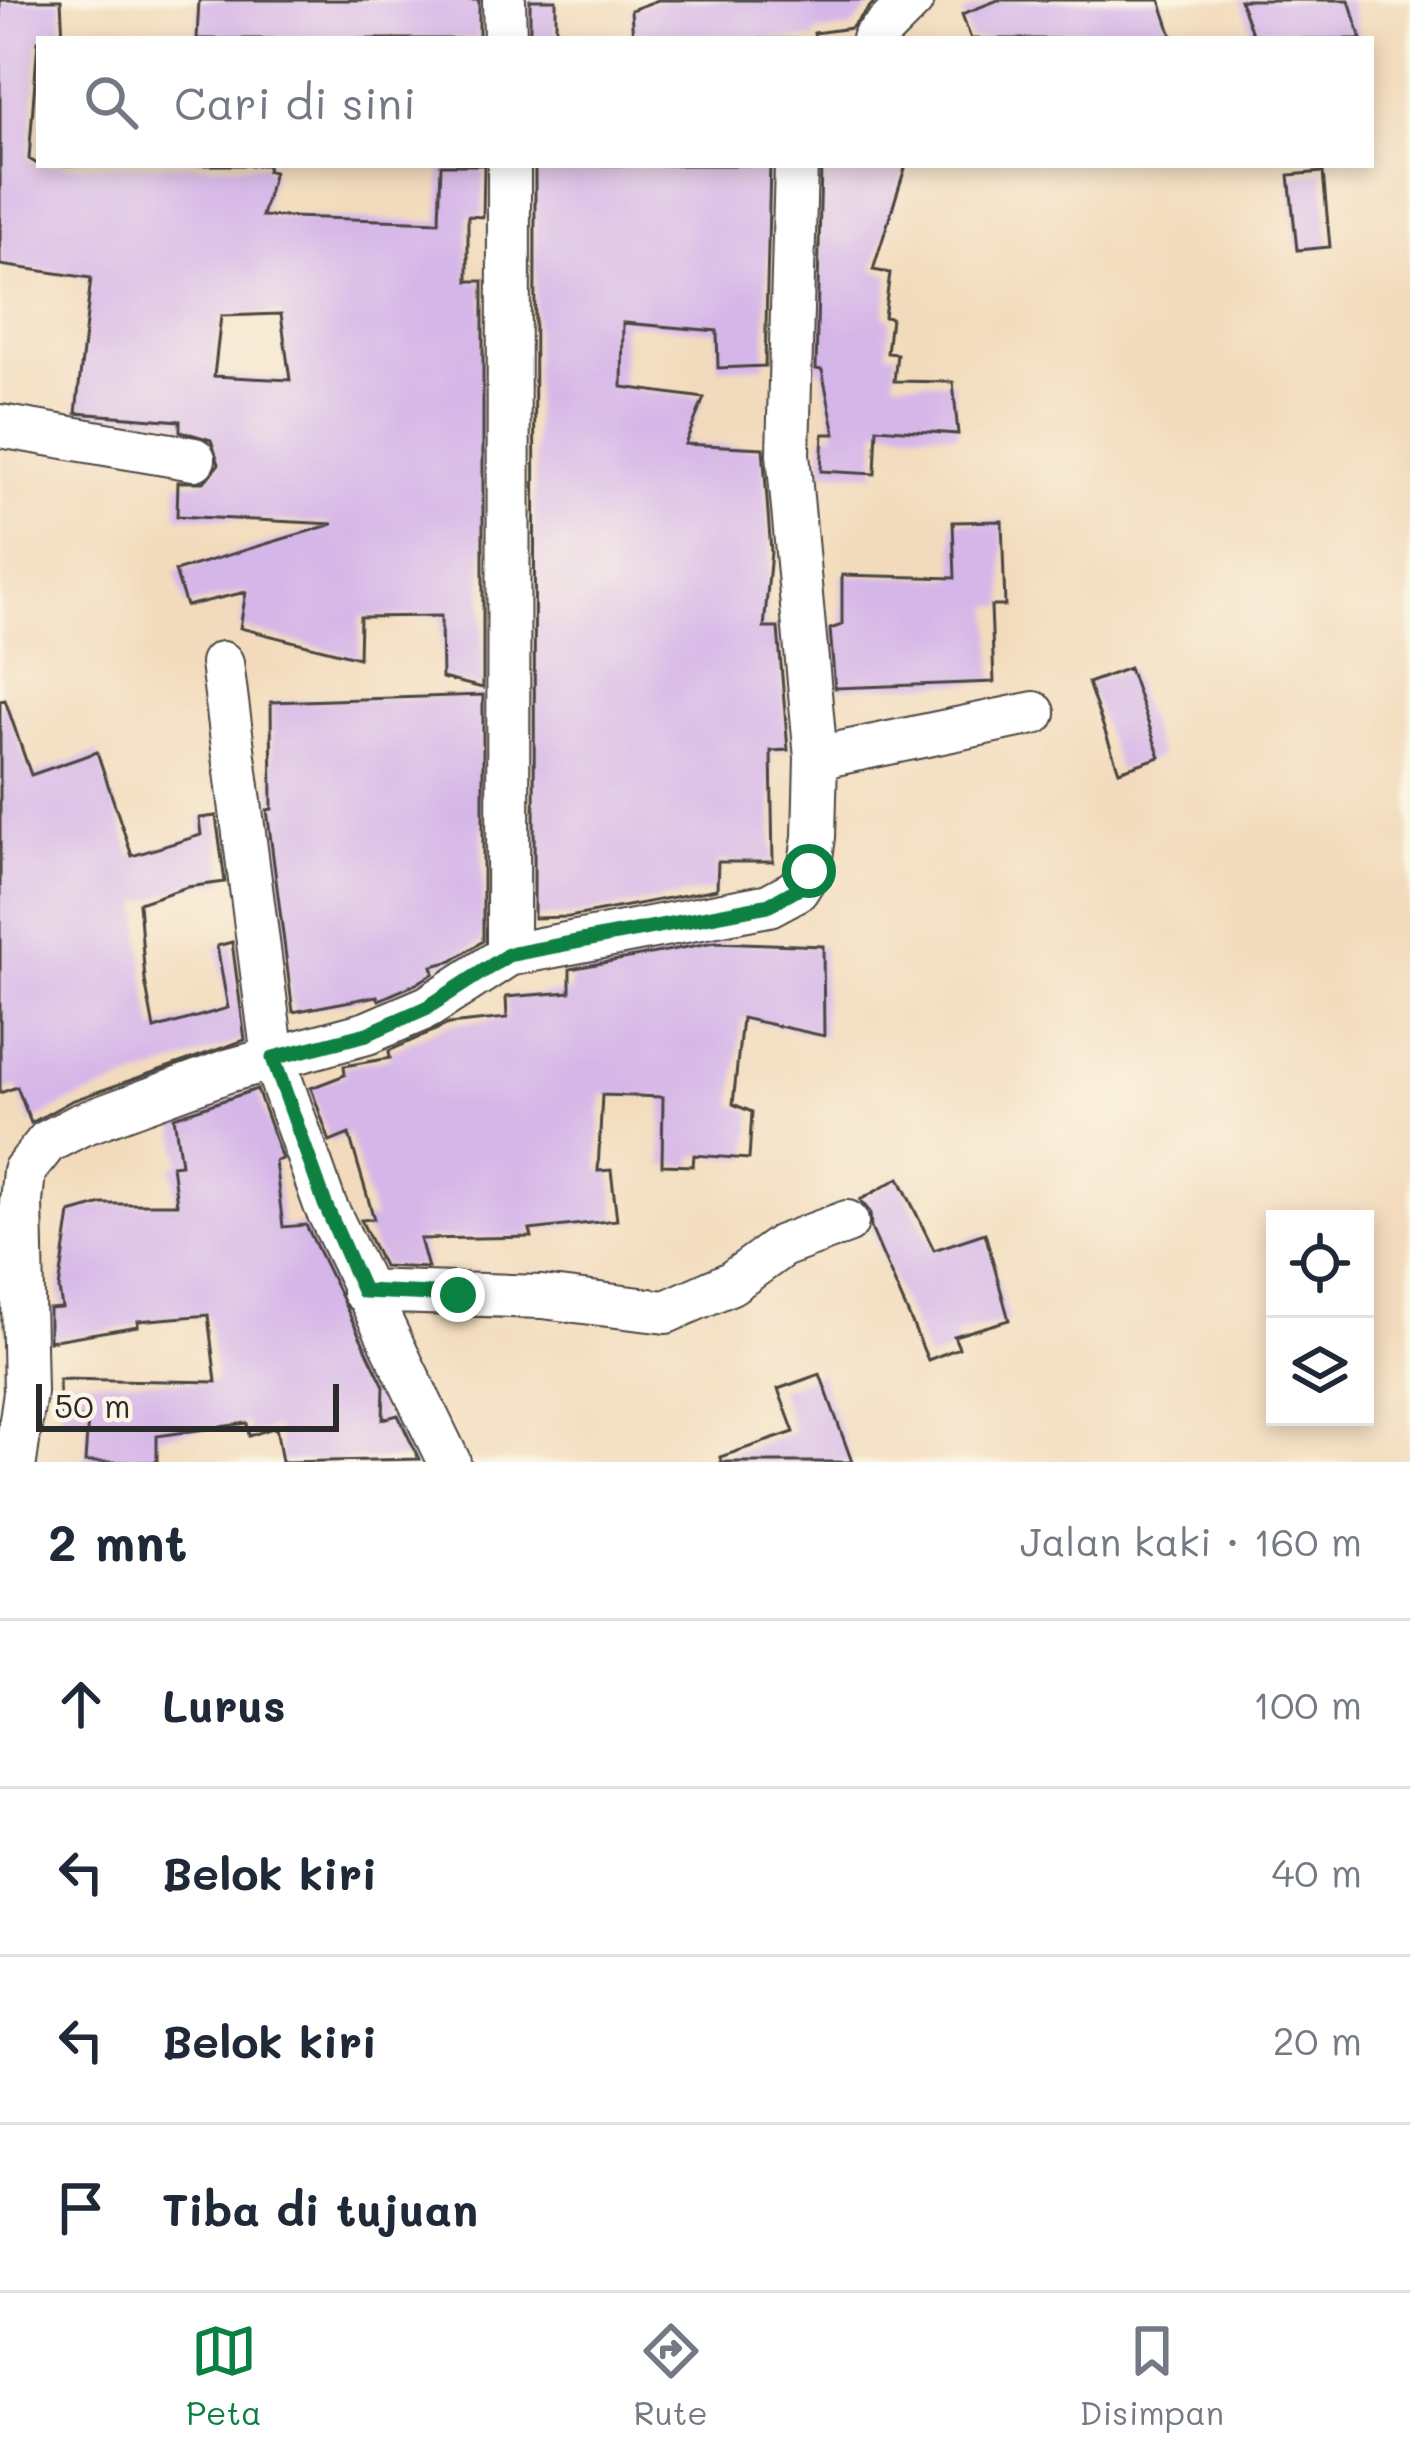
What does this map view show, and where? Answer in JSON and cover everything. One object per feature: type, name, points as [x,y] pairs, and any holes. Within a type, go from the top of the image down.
[{"type":"street","points":[[504,0],[505,36]]},
{"type":"street","points":[[876,36],[912,0]]},
{"type":"street","points":[[508,955],[509,168]]},
{"type":"street","points":[[15,1462],[25,1392],[24,1171],[47,1142],[80,1125],[273,1058],[367,1034],[428,1007],[508,955],[769,905],[796,890],[809,871],[816,758],[788,454],[790,218],[796,168]]},
{"type":"street","points":[[0,426],[194,459]]},
{"type":"street","points":[[222,663],[273,1058],[325,1204],[449,1462]]},
{"type":"street","points":[[816,758],[1034,712]]},
{"type":"street","points":[[363,1291],[542,1297],[666,1312],[731,1283],[782,1246],[847,1222]]},
{"type":"building","points":[[0,0],[61,0],[63,36],[36,36],[29,159],[36,168],[268,168],[274,172],[262,216],[439,222],[441,168],[484,168],[483,217],[468,216],[468,281],[483,281],[483,688],[442,678],[441,616],[360,617],[359,658],[240,628],[246,592],[186,606],[175,571],[333,524],[177,516],[178,482],[204,482],[219,464],[211,440],[180,431],[180,421],[76,413],[91,278],[0,265]],"holes":[[[281,314],[290,380],[214,376],[221,316]]]},
{"type":"building","points":[[199,0],[479,0],[479,36],[197,36]]},
{"type":"building","points":[[530,0],[556,0],[556,36],[530,36]]},
{"type":"building","points":[[658,0],[876,0],[851,28],[814,36],[633,36],[631,10]]},
{"type":"building","points":[[998,0],[1160,0],[1172,36],[970,36],[962,14]]},
{"type":"building","points":[[1240,0],[1349,0],[1360,36],[1253,36]]},
{"type":"building","points":[[535,168],[770,168],[765,366],[718,368],[717,331],[623,323],[622,387],[704,398],[685,444],[763,448],[771,552],[764,628],[778,628],[788,750],[771,751],[773,862],[718,862],[717,889],[569,917],[534,918]]},
{"type":"building","points":[[821,168],[905,168],[873,270],[890,273],[884,317],[891,318],[887,353],[897,354],[894,381],[953,382],[958,434],[877,428],[875,474],[821,471],[823,434],[835,434],[822,370],[816,369]]},
{"type":"building","points":[[1323,172],[1330,247],[1297,250],[1289,175]]},
{"type":"building","points":[[1002,521],[1005,606],[991,606],[994,682],[835,688],[830,629],[842,625],[842,575],[955,578],[953,522]]},
{"type":"building","points":[[1129,668],[1160,757],[1119,771],[1088,683]]},
{"type":"building","points":[[483,695],[483,941],[452,961],[432,966],[434,973],[416,984],[379,1000],[377,996],[293,1012],[267,810],[272,809],[271,702]]},
{"type":"building","points":[[5,700],[31,775],[97,752],[132,856],[201,835],[199,818],[216,816],[225,882],[187,887],[139,903],[145,980],[154,1029],[228,1008],[217,946],[232,942],[245,1040],[71,1101],[31,1123],[17,1087],[0,1093],[0,701]]},
{"type":"building","points":[[714,942],[823,946],[824,1036],[742,1018],[733,1104],[752,1112],[749,1159],[694,1155],[693,1166],[662,1165],[663,1097],[602,1095],[598,1171],[611,1170],[617,1220],[530,1230],[532,1237],[420,1239],[428,1268],[383,1266],[361,1220],[374,1219],[349,1134],[330,1142],[311,1088],[345,1075],[344,1066],[390,1058],[389,1051],[449,1024],[507,1018],[506,997],[570,992],[570,969]]},
{"type":"building","points":[[257,1089],[282,1159],[275,1161],[283,1227],[306,1225],[384,1386],[383,1419],[398,1415],[419,1459],[282,1462],[276,1427],[249,1436],[247,1423],[157,1436],[157,1462],[85,1462],[88,1418],[60,1419],[59,1379],[216,1382],[208,1315],[138,1321],[138,1326],[49,1341],[49,1309],[62,1308],[59,1289],[70,1213],[102,1204],[177,1204],[172,1165],[181,1164],[174,1117]]},
{"type":"building","points":[[899,1178],[934,1250],[985,1233],[1009,1320],[954,1336],[959,1348],[928,1360],[871,1228],[870,1212],[860,1200]]},
{"type":"building","points":[[820,1374],[852,1462],[721,1462],[720,1457],[794,1432],[778,1389]]},
{"type":"route","points":[[458,1295],[363,1291],[325,1204],[273,1058],[367,1034],[428,1007],[508,955],[769,905],[796,890],[809,871]]}]
